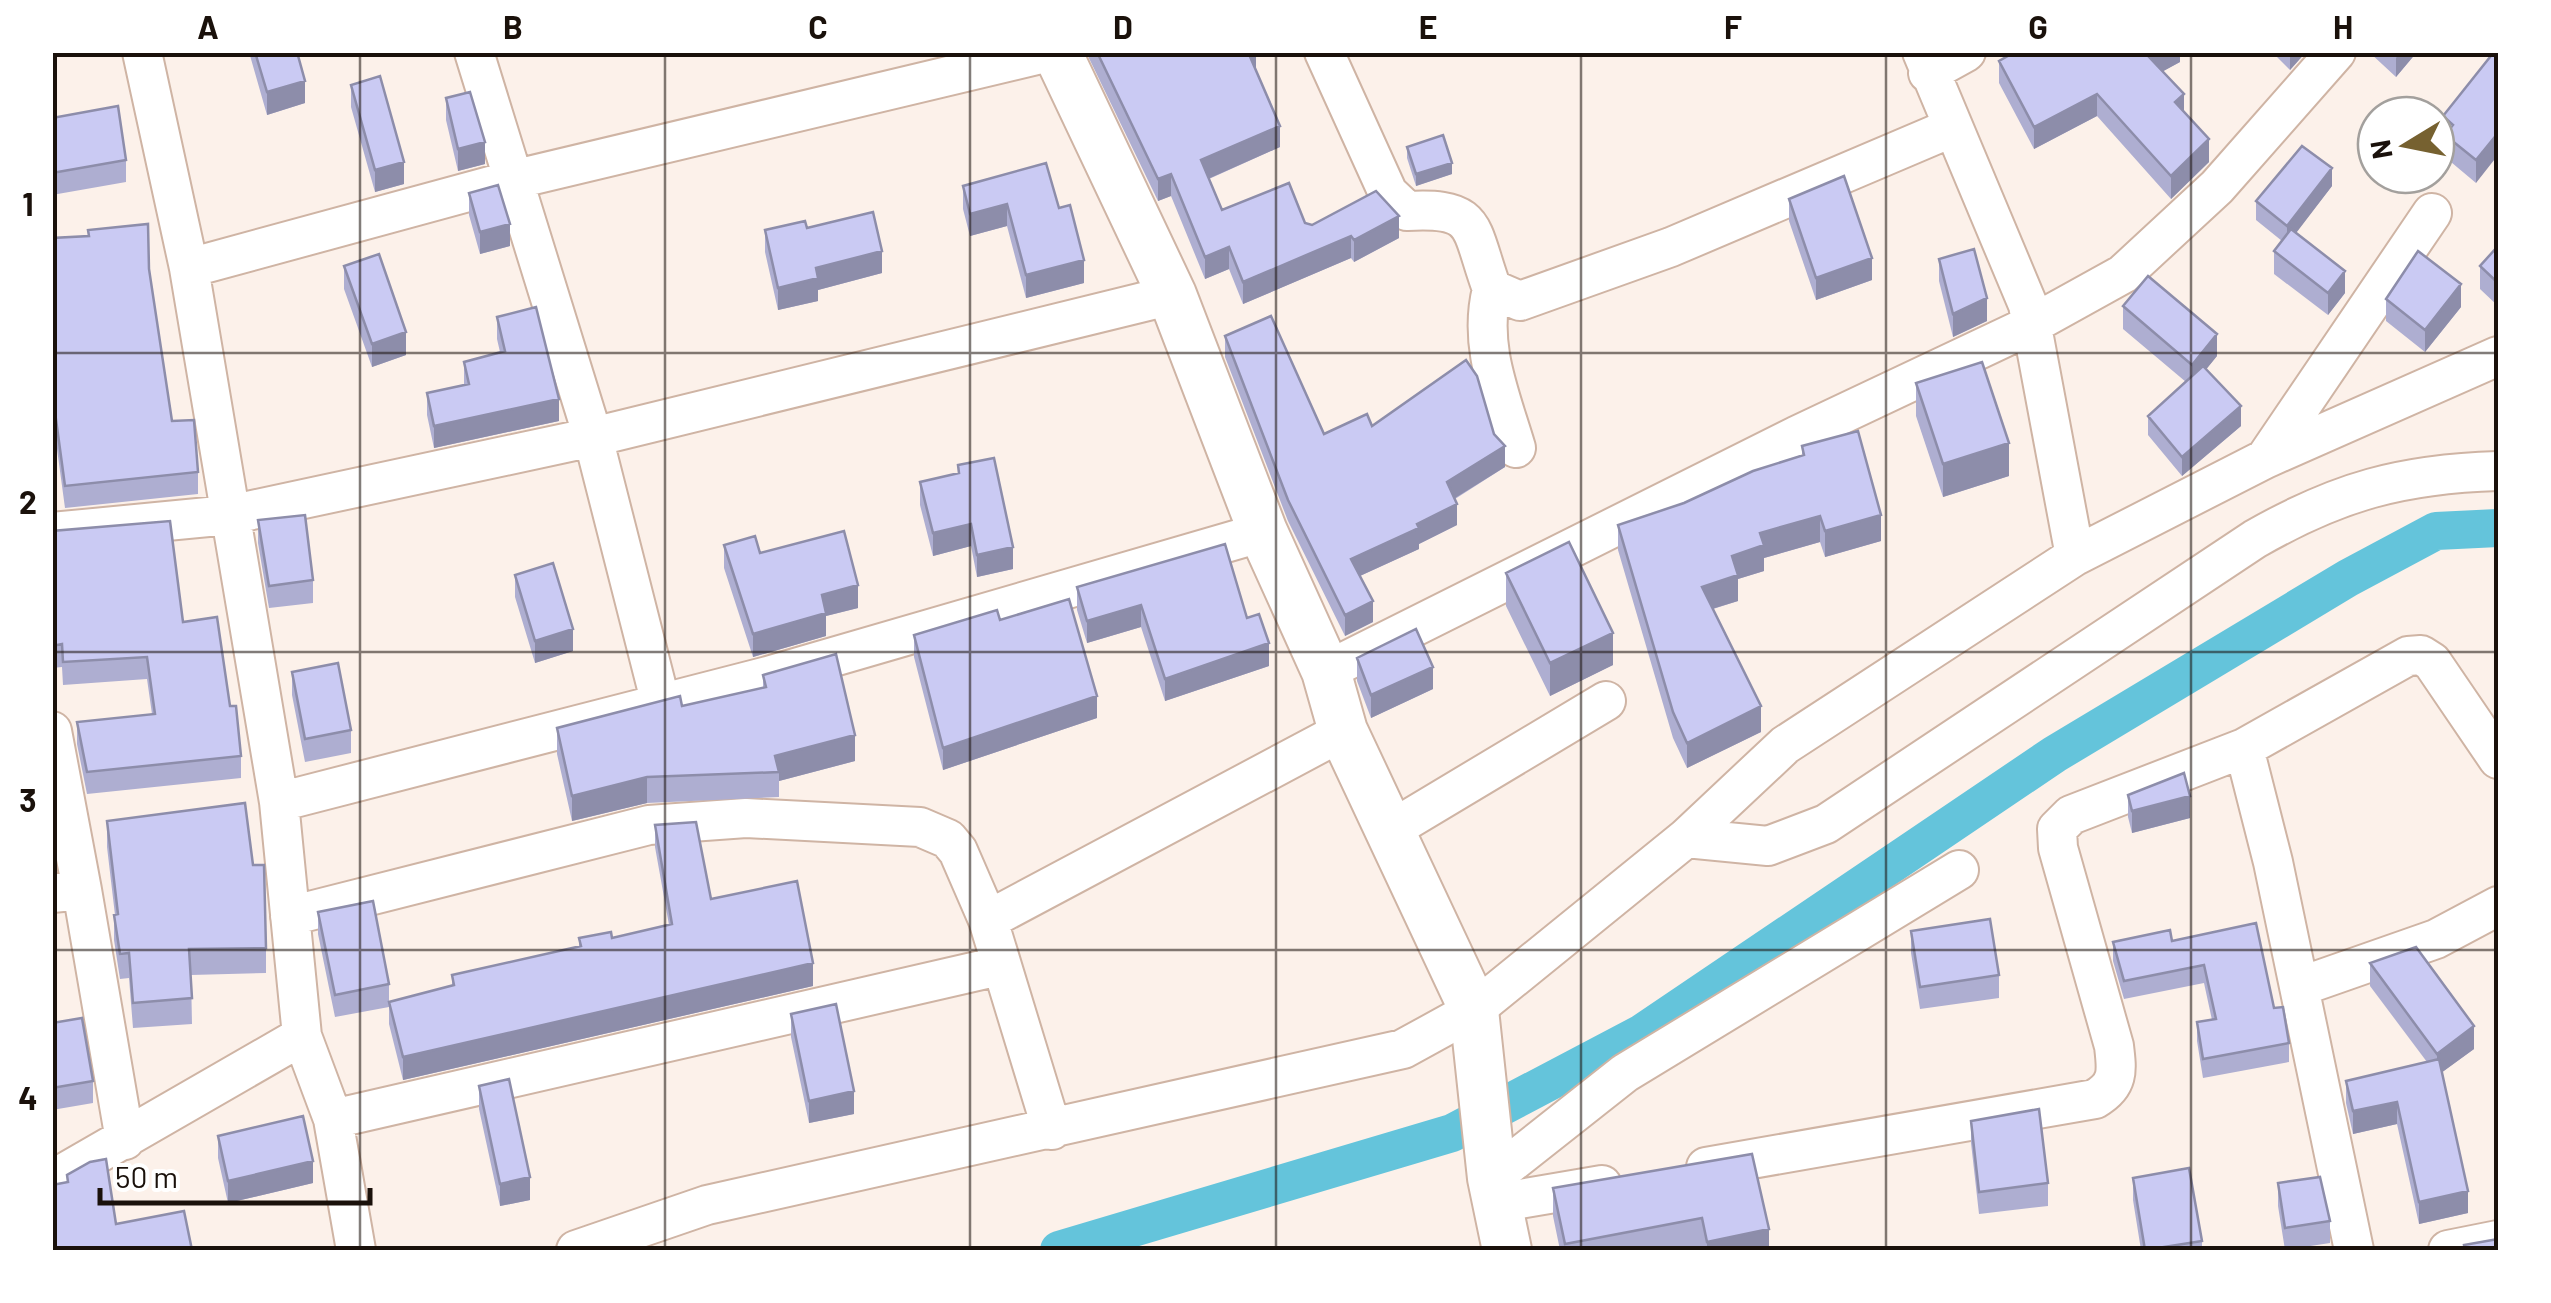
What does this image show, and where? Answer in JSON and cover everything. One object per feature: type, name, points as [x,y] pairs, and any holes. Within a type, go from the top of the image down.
[{"type":"street","points":[[142,52],[189,268],[279,802],[302,1036],[333,1119],[356,1250]]},
{"type":"street","points":[[474,52],[592,438],[662,704]]},
{"type":"street","points":[[189,268],[512,180],[1049,52]]},
{"type":"street","points":[[1058,52],[1172,295],[1263,532],[1326,671],[1343,732],[1474,1010],[1492,1178],[1507,1250]]},
{"type":"street","points":[[1324,52],[1388,193],[1407,211],[1450,209],[1466,220],[1492,289],[1485,325],[1488,354],[1516,448]]},
{"type":"street","points":[[1966,52],[1925,63],[2028,305],[2075,556]]},
{"type":"street","points":[[1326,671],[1796,436],[2031,325],[2122,274],[2217,186],[2336,52]]},
{"type":"street","points":[[1492,289],[1520,300],[1670,247],[1952,128]]},
{"type":"street","points":[[2266,458],[2432,212]]},
{"type":"street","points":[[52,532],[228,514],[592,438],[1172,295]]},
{"type":"street","points":[[576,1250],[707,1205],[1403,1049],[1474,1010],[1686,838],[1785,745],[2075,556],[2266,458],[2498,356]]},
{"type":"street","points":[[1686,838],[1768,846],[1826,824],[2256,539],[2312,507],[2365,486],[2432,473],[2498,471]]},
{"type":"street","points":[[279,802],[662,704],[1263,532]]},
{"type":"street","points":[[1670,1173],[2096,1100],[2109,1091],[2117,1076],[2114,1046],[2058,848],[2058,828],[2072,816],[2244,748],[2408,656],[2422,656],[2432,662],[2498,759]]},
{"type":"street","points":[[1389,831],[1606,701]]},
{"type":"street","points":[[52,731],[67,892],[125,1140]]},
{"type":"street","points":[[988,920],[1343,732]]},
{"type":"street","points":[[2244,748],[2354,1250]]},
{"type":"street","points":[[290,916],[650,825],[746,818],[920,826],[948,840],[958,851],[988,920],[998,966],[1052,1130]]},
{"type":"street","points":[[1492,1178],[1625,1073],[1959,870]]},
{"type":"street","points":[[2299,987],[2436,939],[2498,906]]},
{"type":"street","points":[[333,1119],[998,966]]},
{"type":"street","points":[[52,1180],[302,1036]]},
{"type":"street","points":[[1492,1178],[1632,1180]]},
{"type":"street","points":[[2448,1250],[2498,1240]]},
{"type":"building","points":[[255,52],[297,52],[305,81],[267,92]]},
{"type":"building","points":[[1097,52],[1248,52],[1280,126],[1201,160],[1222,210],[1289,183],[1305,223],[1312,225],[1376,191],[1399,216],[1354,240],[1351,236],[1243,282],[1229,247],[1205,257],[1171,174],[1158,179]]},
{"type":"building","points":[[2015,52],[2156,52],[2149,57],[2184,94],[2175,102],[2209,139],[2171,176],[2097,94],[2034,127],[1999,61]]},
{"type":"building","points":[[2494,52],[2498,55],[2498,133],[2476,160],[2456,144],[2456,100]]},
{"type":"building","points":[[380,76],[404,162],[375,170],[351,85]]},
{"type":"building","points":[[470,92],[485,142],[458,149],[446,98]]},
{"type":"building","points":[[118,106],[126,160],[52,173],[52,118]]},
{"type":"building","points":[[1443,135],[1452,163],[1416,174],[1407,147]]},
{"type":"building","points":[[2302,146],[2332,168],[2287,226],[2256,201]]},
{"type":"building","points":[[1046,163],[1059,208],[1070,205],[1084,260],[1026,275],[1007,204],[970,214],[963,186]]},
{"type":"building","points":[[1844,176],[1872,258],[1816,278],[1789,199]]},
{"type":"building","points":[[498,185],[510,224],[480,232],[469,193]]},
{"type":"building","points":[[873,212],[882,251],[816,268],[818,278],[778,288],[765,230],[805,221],[807,228]]},
{"type":"building","points":[[148,224],[149,269],[172,421],[194,420],[198,472],[65,486],[52,390],[52,238],[89,236],[88,230]]},
{"type":"building","points":[[2291,229],[2345,271],[2328,293],[2274,251]]},
{"type":"building","points":[[2498,246],[2498,283],[2480,266]]},
{"type":"building","points":[[1974,249],[1987,298],[1953,314],[1939,259]]},
{"type":"building","points":[[2418,251],[2461,284],[2425,330],[2386,299]]},
{"type":"building","points":[[379,254],[406,332],[372,344],[344,266]]},
{"type":"building","points":[[2148,276],[2217,334],[2192,365],[2123,306]]},
{"type":"building","points":[[536,307],[559,399],[434,426],[427,393],[469,384],[464,362],[505,351],[497,317]]},
{"type":"building","points":[[1271,316],[1324,434],[1367,414],[1372,426],[1466,360],[1477,376],[1494,434],[1505,446],[1447,482],[1457,504],[1417,524],[1419,528],[1351,559],[1373,601],[1345,615],[1288,500],[1225,336]]},
{"type":"building","points":[[1982,362],[2009,443],[1943,464],[1916,383]]},
{"type":"building","points":[[2203,366],[2241,406],[2182,457],[2148,416]]},
{"type":"building","points":[[1858,431],[1881,515],[1825,531],[1820,516],[1760,533],[1764,545],[1732,556],[1738,575],[1702,587],[1761,706],[1687,743],[1673,712],[1618,525],[1804,455],[1802,446]]},
{"type":"building","points":[[994,458],[1013,547],[977,555],[971,524],[933,533],[920,482],[959,473],[958,465]]},
{"type":"building","points":[[305,515],[313,580],[269,586],[258,520]]},
{"type":"building","points":[[170,521],[183,622],[217,617],[230,706],[236,706],[241,756],[87,772],[77,722],[155,714],[147,657],[63,662],[62,644],[52,646],[52,531]]},
{"type":"building","points":[[844,531],[858,585],[822,595],[826,613],[753,634],[724,545],[755,536],[760,553]]},
{"type":"building","points":[[1569,542],[1613,633],[1550,663],[1506,573]]},
{"type":"building","points":[[1225,544],[1247,618],[1259,614],[1269,643],[1165,679],[1141,605],[1087,621],[1077,587]]},
{"type":"building","points":[[553,563],[573,629],[535,641],[515,575]]},
{"type":"building","points":[[1069,599],[1097,696],[943,748],[914,635],[997,610],[1000,620]]},
{"type":"building","points":[[1416,629],[1433,667],[1371,695],[1357,658]]},
{"type":"building","points":[[836,654],[855,735],[775,756],[779,772],[647,777],[572,796],[557,728],[680,696],[682,706],[766,687],[763,675]]},
{"type":"building","points":[[338,663],[351,730],[305,739],[292,672]]},
{"type":"building","points":[[2184,773],[2190,796],[2132,811],[2128,795]]},
{"type":"building","points":[[245,803],[253,865],[264,865],[266,948],[189,949],[192,998],[133,1003],[129,953],[120,954],[114,915],[118,914],[107,821]]},
{"type":"building","points":[[696,822],[711,899],[797,881],[813,963],[403,1057],[389,1002],[454,985],[452,975],[581,946],[579,938],[611,932],[612,938],[672,924],[655,825]]},
{"type":"building","points":[[373,901],[389,984],[335,995],[318,912]]},
{"type":"building","points":[[1990,919],[1999,975],[1920,987],[1911,931]]},
{"type":"building","points":[[2256,923],[2274,1008],[2283,1007],[2289,1043],[2203,1059],[2197,1022],[2216,1019],[2204,965],[2124,981],[2113,942],[2170,930],[2172,941]]},
{"type":"building","points":[[2416,947],[2474,1026],[2437,1054],[2370,963]]},
{"type":"building","points":[[836,1004],[854,1091],[809,1101],[791,1014]]},
{"type":"building","points":[[82,1018],[93,1081],[52,1088],[52,1023]]},
{"type":"building","points":[[2439,1059],[2468,1191],[2419,1202],[2397,1102],[2353,1111],[2346,1081]]},
{"type":"building","points":[[509,1079],[530,1177],[500,1184],[479,1086]]},
{"type":"building","points":[[2039,1109],[2048,1183],[1979,1192],[1971,1121]]},
{"type":"building","points":[[303,1116],[313,1161],[228,1181],[218,1136]]},
{"type":"building","points":[[1752,1154],[1769,1229],[1707,1242],[1702,1218],[1565,1244],[1553,1188]]},
{"type":"building","points":[[106,1159],[116,1224],[184,1211],[192,1250],[52,1250],[52,1185],[68,1182],[67,1175],[90,1162]]},
{"type":"building","points":[[2189,1168],[2202,1241],[2145,1250],[2133,1178]]},
{"type":"building","points":[[2320,1177],[2330,1221],[2285,1228],[2278,1183]]},
{"type":"building","points":[[2498,1239],[2498,1250],[2465,1250],[2464,1245]]},
{"type":"waterway","points":[[1059,1250],[1452,1133],[1642,1033],[2055,754],[2348,578],[2436,531],[2498,528]]}]
